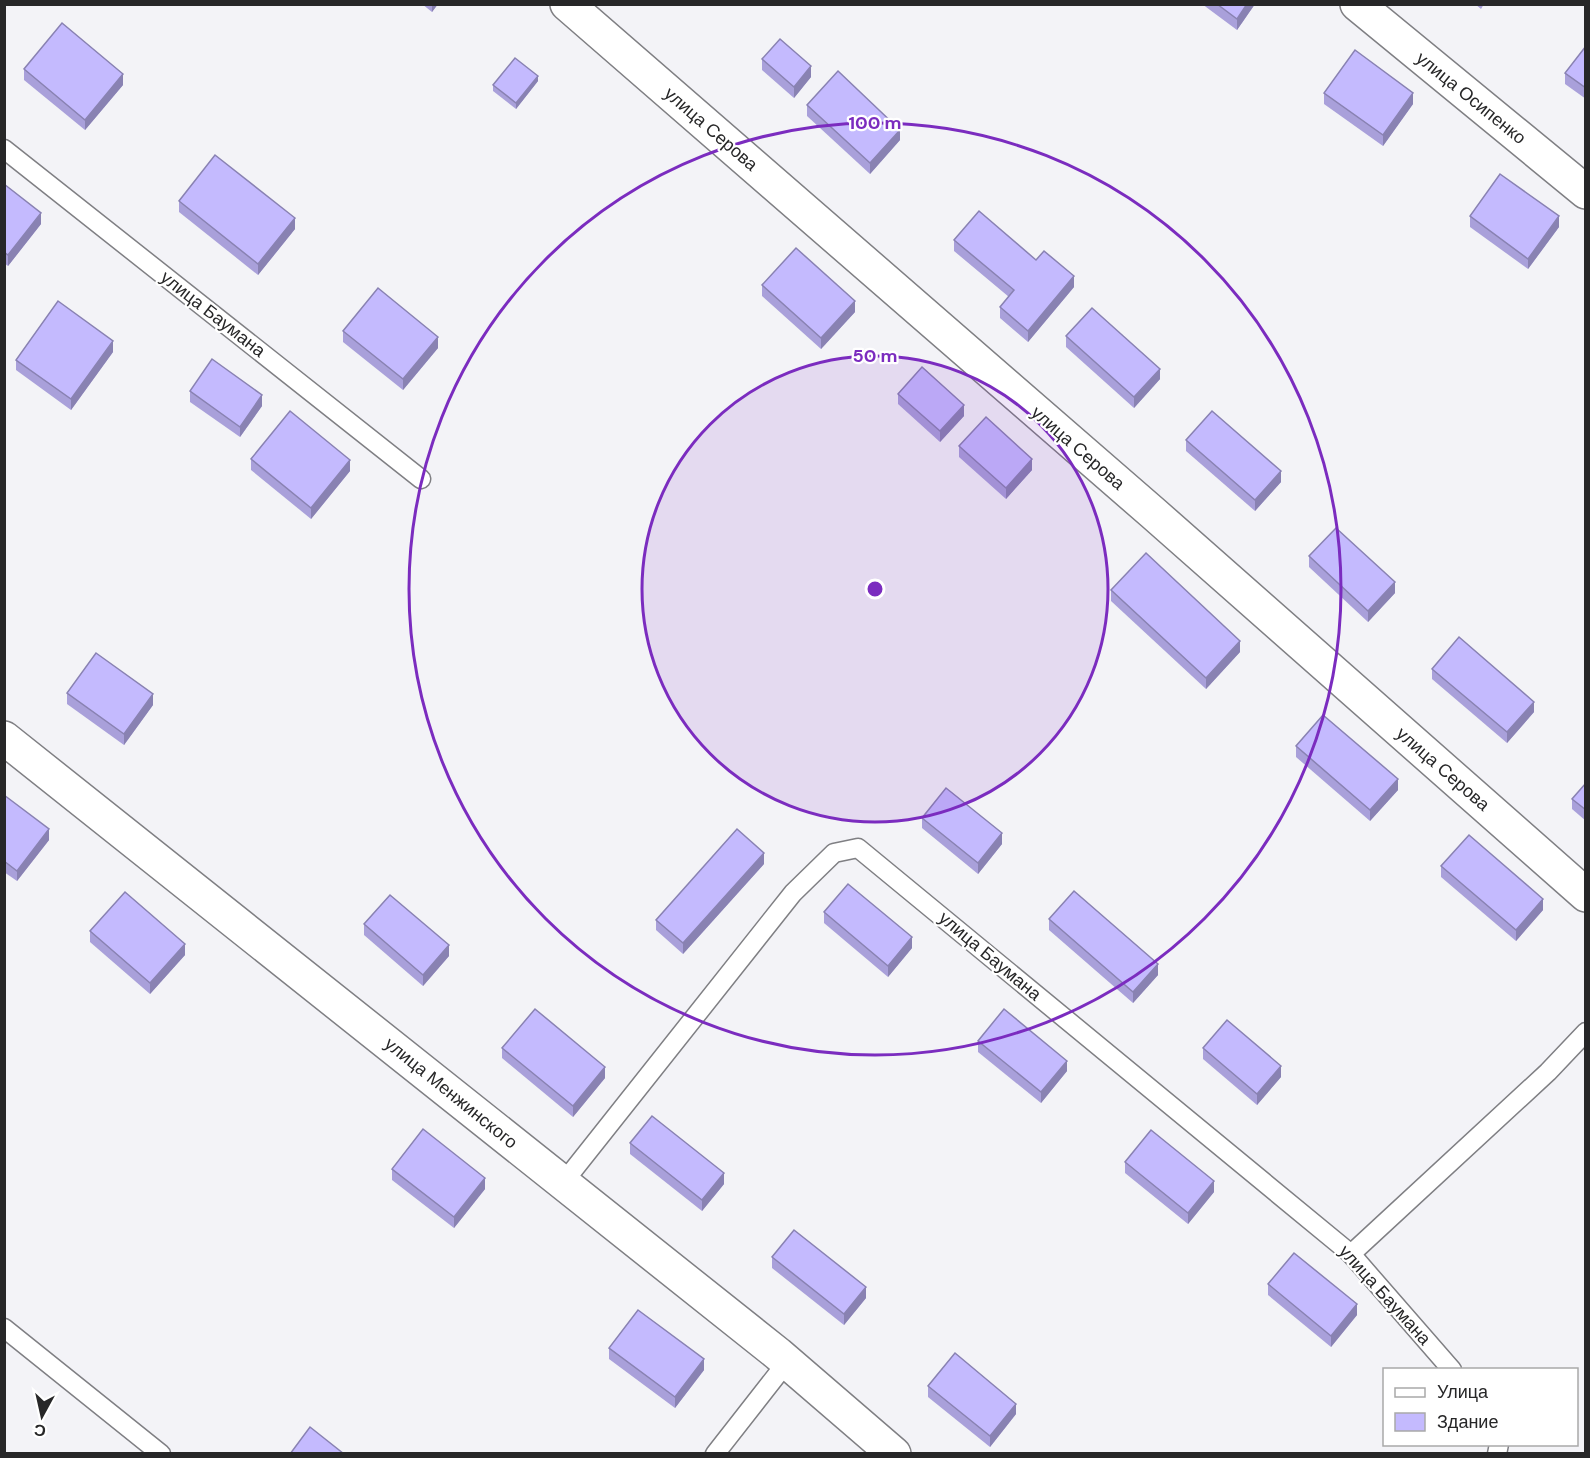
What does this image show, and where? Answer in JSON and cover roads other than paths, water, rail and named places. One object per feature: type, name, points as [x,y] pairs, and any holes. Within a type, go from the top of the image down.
[{"type":"street","name":"улица Серова","points":[[567,4],[1153,513],[1586,895]]},
{"type":"street","name":"улица Осипенко","points":[[1357,4],[1586,192]]},
{"type":"street","name":"улица Менжинского","points":[[4,738],[787,1362],[894,1454]]},
{"type":"lane","name":"улица Баумана","points":[[4,149],[421,479]]},
{"type":"lane","name":"улица Баумана","points":[[563,1183],[793,892],[834,853],[858,848],[1351,1254],[1450,1368]]},
{"type":"lane","points":[[1351,1254],[1548,1072],[1586,1032]]},
{"type":"lane","points":[[4,1328],[161,1454]]},
{"type":"lane","points":[[715,1454],[787,1362]]}]
